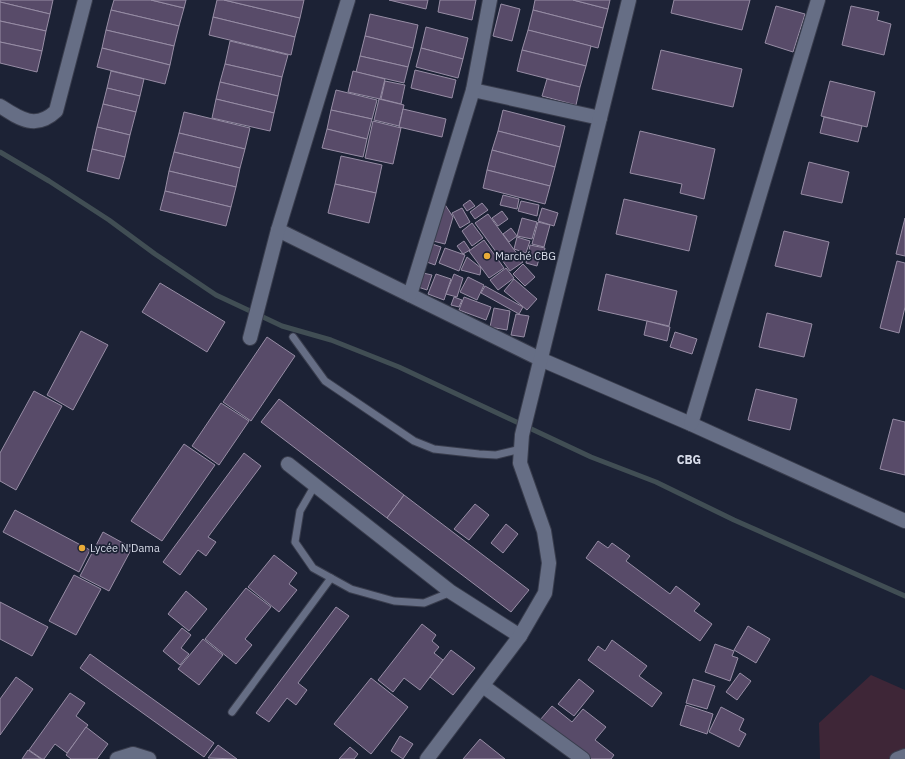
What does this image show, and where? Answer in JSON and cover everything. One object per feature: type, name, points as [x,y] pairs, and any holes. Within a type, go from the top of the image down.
[{"type":"street","points":[[0,106],[26,121],[38,122],[49,118],[56,111],[85,0]]},
{"type":"street","points":[[250,338],[278,230],[348,0]]},
{"type":"street","points":[[410,295],[474,90],[490,0]]},
{"type":"street","points":[[427,759],[520,636],[545,593],[549,563],[544,531],[520,463],[521,442],[538,366],[629,0]]},
{"type":"street","points":[[691,424],[818,0]]},
{"type":"street","points":[[474,90],[600,118]]},
{"type":"street","points":[[278,230],[410,295],[538,366],[691,424],[905,522]]},
{"type":"street","points":[[288,464],[451,592],[520,636]]},
{"type":"street","points":[[482,686],[583,759]]},
{"type":"street","points":[[117,759],[133,754],[149,759]]},
{"type":"street","points":[[897,759],[905,756]]},
{"type":"lane","points":[[293,337],[325,381],[414,441],[434,449],[496,455],[521,442]]},
{"type":"lane","points":[[315,485],[300,511],[295,542],[313,568],[351,588],[394,601],[424,603],[451,592]]},
{"type":"lane","points":[[232,712],[331,578]]},
{"type":"shaded area","points":[[871,675],[905,690],[905,759],[820,759],[819,723]]},
{"type":"building","points":[[0,0],[53,0],[50,14],[0,2]]},
{"type":"building","points":[[114,0],[151,0],[184,8],[179,26],[111,10]]},
{"type":"building","points":[[151,0],[186,0],[184,8]]},
{"type":"building","points":[[217,0],[224,0],[300,18],[295,37],[213,17]]},
{"type":"building","points":[[224,0],[304,0],[300,18]]},
{"type":"building","points":[[389,0],[428,0],[426,9]]},
{"type":"building","points":[[440,0],[476,0],[472,20],[438,12]]},
{"type":"building","points":[[535,0],[573,0],[608,9],[603,28],[533,10]]},
{"type":"building","points":[[573,0],[610,0],[608,9]]},
{"type":"building","points":[[674,0],[750,0],[742,30],[671,13]]},
{"type":"building","points":[[0,2],[50,14],[46,31],[0,21]]},
{"type":"building","points":[[501,4],[520,9],[512,41],[493,36]]},
{"type":"building","points":[[776,6],[805,14],[793,52],[765,43]]},
{"type":"building","points":[[851,6],[879,12],[877,20],[891,24],[884,55],[842,45]]},
{"type":"building","points":[[111,10],[179,26],[174,46],[106,30]]},
{"type":"building","points":[[533,10],[603,28],[598,48],[528,30]]},
{"type":"building","points":[[370,14],[418,25],[413,48],[365,36]]},
{"type":"building","points":[[213,17],[295,37],[291,55],[209,35]]},
{"type":"building","points":[[0,21],[46,31],[42,51],[0,42]]},
{"type":"building","points":[[426,27],[468,38],[463,59],[421,48]]},
{"type":"building","points":[[106,30],[174,46],[170,65],[102,48]]},
{"type":"building","points":[[528,30],[591,46],[586,66],[522,50]]},
{"type":"building","points":[[365,36],[413,48],[408,67],[360,56]]},
{"type":"building","points":[[230,41],[288,55],[282,77],[225,64]]},
{"type":"building","points":[[0,42],[42,51],[37,72],[0,63]]},
{"type":"building","points":[[102,48],[170,65],[165,84],[97,67]]},
{"type":"building","points":[[421,48],[463,59],[458,78],[416,67]]},
{"type":"building","points":[[522,50],[586,66],[580,87],[517,71]]},
{"type":"building","points":[[661,50],[742,69],[733,107],[652,89]]},
{"type":"building","points":[[360,56],[408,67],[404,83],[356,72]]},
{"type":"building","points":[[225,64],[282,77],[278,96],[220,82]]},
{"type":"building","points":[[415,70],[456,80],[452,98],[411,88]]},
{"type":"building","points":[[111,71],[144,79],[140,96],[107,88]]},
{"type":"building","points":[[353,71],[385,79],[380,99],[348,92]]},
{"type":"building","points":[[547,79],[580,87],[576,105],[542,96]]},
{"type":"building","points":[[385,81],[405,85],[401,104],[381,99]]},
{"type":"building","points":[[830,81],[875,92],[867,127],[821,116]]},
{"type":"building","points":[[220,82],[278,96],[274,113],[216,99]]},
{"type":"building","points":[[107,88],[140,96],[136,112],[103,104]]},
{"type":"building","points":[[336,90],[377,100],[372,119],[331,110]]},
{"type":"building","points":[[216,99],[274,113],[270,131],[212,118]]},
{"type":"building","points":[[379,99],[404,105],[399,126],[374,120]]},
{"type":"building","points":[[103,104],[136,112],[130,135],[97,127]]},
{"type":"building","points":[[403,109],[446,119],[442,137],[399,127]]},
{"type":"building","points":[[331,110],[372,119],[367,139],[327,129]]},
{"type":"building","points":[[503,110],[565,126],[560,147],[498,131]]},
{"type":"building","points":[[184,112],[250,128],[245,149],[179,133]]},
{"type":"building","points":[[824,117],[862,126],[858,142],[820,133]]},
{"type":"building","points":[[373,121],[401,128],[393,164],[365,158]]},
{"type":"building","points":[[97,127],[130,135],[125,157],[92,149]]},
{"type":"building","points":[[327,129],[367,139],[363,157],[322,148]]},
{"type":"building","points":[[498,131],[560,147],[555,167],[492,150]]},
{"type":"building","points":[[640,131],[715,149],[704,199],[680,193],[682,184],[630,173]]},
{"type":"building","points":[[179,133],[245,149],[240,168],[174,152]]},
{"type":"building","points":[[92,149],[125,157],[119,179],[87,171]]},
{"type":"building","points":[[492,150],[555,167],[550,186],[487,170]]},
{"type":"building","points":[[174,152],[240,168],[236,187],[169,171]]},
{"type":"building","points":[[341,156],[382,165],[376,193],[335,184]]},
{"type":"building","points":[[809,162],[849,172],[842,203],[801,194]]},
{"type":"building","points":[[487,170],[550,186],[545,204],[483,188]]},
{"type":"building","points":[[169,171],[236,187],[231,207],[165,191]]},
{"type":"building","points":[[335,184],[376,193],[369,223],[328,213]]},
{"type":"building","points":[[165,191],[231,207],[226,226],[160,210]]},
{"type":"building","points":[[503,195],[519,199],[517,209],[500,205]]},
{"type":"building","points":[[624,199],[697,216],[689,251],[616,234]]},
{"type":"building","points":[[470,200],[475,206],[467,211],[463,205]]},
{"type":"building","points":[[521,201],[539,205],[537,216],[518,211]]},
{"type":"building","points":[[444,203],[453,217],[445,244],[433,241]]},
{"type":"building","points":[[482,203],[488,210],[475,219],[470,212]]},
{"type":"building","points":[[462,208],[470,222],[460,228],[452,213]]},
{"type":"building","points":[[542,208],[558,213],[554,226],[538,221]]},
{"type":"building","points":[[502,211],[508,219],[498,226],[492,218]]},
{"type":"building","points":[[488,214],[523,262],[510,271],[475,223]]},
{"type":"building","points":[[522,218],[537,222],[532,239],[517,236]]},
{"type":"building","points":[[905,218],[905,256],[896,254]]},
{"type":"building","points":[[538,222],[550,225],[544,247],[532,244]]},
{"type":"building","points":[[472,223],[483,238],[472,246],[462,231]]},
{"type":"building","points":[[511,228],[517,236],[509,242],[503,234]]},
{"type":"building","points":[[784,231],[829,242],[821,277],[775,266]]},
{"type":"building","points":[[517,237],[530,241],[526,253],[514,249]]},
{"type":"building","points":[[484,240],[504,268],[489,278],[469,251]]},
{"type":"building","points":[[464,241],[470,250],[463,254],[457,246]]},
{"type":"building","points":[[429,243],[441,247],[435,265],[424,261]]},
{"type":"building","points":[[530,245],[545,248],[543,259],[528,256]]},
{"type":"building","points":[[445,248],[465,255],[459,271],[439,263]]},
{"type":"building","points":[[527,256],[539,259],[537,266],[526,263]]},
{"type":"building","points":[[467,257],[481,268],[480,275],[461,270]]},
{"type":"building","points":[[897,261],[905,263],[905,307],[899,333],[880,328]]},
{"type":"building","points":[[523,264],[535,277],[525,286],[513,274]]},
{"type":"building","points":[[506,268],[514,278],[498,290],[490,280]]},
{"type":"building","points":[[423,273],[432,275],[427,290],[418,287]]},
{"type":"building","points":[[436,274],[451,279],[444,300],[428,294]]},
{"type":"building","points":[[454,274],[463,278],[457,297],[446,294]]},
{"type":"building","points":[[606,274],[677,291],[669,326],[598,310]]},
{"type":"building","points":[[468,277],[484,285],[477,300],[460,292]]},
{"type":"building","points":[[514,279],[537,299],[527,310],[504,291]]},
{"type":"building","points":[[160,283],[225,322],[207,352],[142,312]]},
{"type":"building","points":[[485,286],[523,307],[519,314],[481,293]]},
{"type":"building","points":[[454,297],[462,300],[459,307],[451,305]]},
{"type":"building","points":[[464,297],[491,307],[486,320],[459,310]]},
{"type":"building","points":[[494,308],[510,311],[507,330],[490,327]]},
{"type":"building","points":[[767,313],[812,324],[804,357],[759,347]]},
{"type":"building","points":[[516,314],[529,316],[524,337],[511,335]]},
{"type":"building","points":[[647,321],[670,327],[667,341],[644,335]]},
{"type":"building","points":[[81,331],[108,345],[73,410],[47,395]]},
{"type":"building","points":[[675,332],[697,339],[692,354],[670,347]]},
{"type":"building","points":[[267,337],[295,356],[251,421],[223,402]]},
{"type":"building","points":[[756,389],[797,399],[790,430],[748,420]]},
{"type":"building","points":[[34,391],[62,406],[16,490],[0,481],[0,453]]},
{"type":"building","points":[[279,399],[404,495],[387,518],[261,422]]},
{"type":"building","points":[[221,403],[249,421],[219,465],[192,446]]},
{"type":"building","points":[[893,419],[905,422],[905,475],[880,469]]},
{"type":"building","points":[[184,444],[215,465],[162,541],[131,521]]},
{"type":"building","points":[[244,453],[261,466],[208,537],[216,542],[206,556],[198,550],[180,575],[163,562]]},
{"type":"building","points":[[404,495],[529,590],[511,612],[387,518]]},
{"type":"building","points":[[475,504],[489,515],[469,540],[454,529]]},
{"type":"building","points":[[15,510],[90,550],[79,572],[3,532]]},
{"type":"building","points":[[506,524],[518,534],[503,553],[491,543]]},
{"type":"building","points":[[103,532],[132,548],[109,591],[80,576]]},
{"type":"building","points":[[598,541],[608,548],[612,543],[630,556],[626,561],[670,594],[676,586],[700,604],[694,611],[712,624],[700,641],[586,558]]},
{"type":"building","points":[[274,555],[297,573],[289,584],[297,590],[279,612],[248,587]]},
{"type":"building","points":[[74,575],[101,589],[76,635],[49,621]]},
{"type":"building","points":[[246,588],[271,607],[245,639],[252,645],[236,664],[205,639]]},
{"type":"building","points":[[186,591],[207,609],[189,631],[168,614]]},
{"type":"building","points":[[0,602],[48,627],[32,656],[0,639]]},
{"type":"building","points":[[336,607],[349,616],[298,683],[307,690],[296,705],[287,698],[269,722],[256,713]]},
{"type":"building","points":[[422,624],[436,635],[432,641],[439,647],[434,653],[443,660],[420,690],[404,678],[393,692],[378,680]]},
{"type":"building","points":[[748,626],[770,639],[756,663],[734,650]]},
{"type":"building","points":[[182,628],[191,635],[181,648],[189,654],[180,665],[163,651]]},
{"type":"building","points":[[203,639],[223,655],[199,685],[178,669]]},
{"type":"building","points":[[612,640],[647,666],[639,676],[662,693],[652,707],[588,660],[598,646],[605,651]]},
{"type":"building","points":[[715,644],[734,651],[732,656],[738,658],[730,681],[705,672]]},
{"type":"building","points":[[451,650],[475,668],[453,695],[430,677]]},
{"type":"building","points":[[90,654],[214,743],[204,757],[80,668]]},
{"type":"building","points":[[740,673],[751,681],[737,700],[726,692]]},
{"type":"building","points":[[16,677],[33,689],[0,735],[0,699]]},
{"type":"building","points":[[371,678],[408,707],[371,754],[334,724]]},
{"type":"building","points":[[579,679],[594,691],[574,716],[558,704]]},
{"type":"building","points":[[693,679],[715,686],[707,709],[686,703]]},
{"type":"building","points":[[70,693],[85,703],[76,716],[88,725],[67,753],[55,744],[44,759],[42,759],[29,750]]},
{"type":"building","points":[[686,705],[713,714],[707,734],[680,725]]},
{"type":"building","points":[[552,706],[572,722],[583,709],[606,727],[595,740],[614,755],[611,759],[589,759],[540,720]]},
{"type":"building","points":[[721,707],[744,719],[739,730],[746,734],[739,747],[709,732]]},
{"type":"building","points":[[86,727],[108,744],[97,759],[71,759],[66,755]]},
{"type":"building","points":[[400,736],[413,744],[403,759],[391,751]]},
{"type":"building","points":[[480,739],[505,759],[463,759]]},
{"type":"building","points":[[218,745],[237,759],[208,758]]},
{"type":"building","points":[[350,747],[358,754],[354,759],[339,759]]},
{"type":"building","points":[[28,750],[41,759],[22,759]]},
{"type":"waterway","points":[[0,152],[49,181],[109,220],[155,254],[216,295],[282,326],[331,340],[399,367],[591,457],[656,482],[734,520],[905,596]]},
{"type":"place","name":"Marché CBG","points":[[487,256]]},
{"type":"place","name":"Lycée N'Dama","points":[[82,548]]},
{"type":"district","name":"CBG","points":[[689,460]]}]
